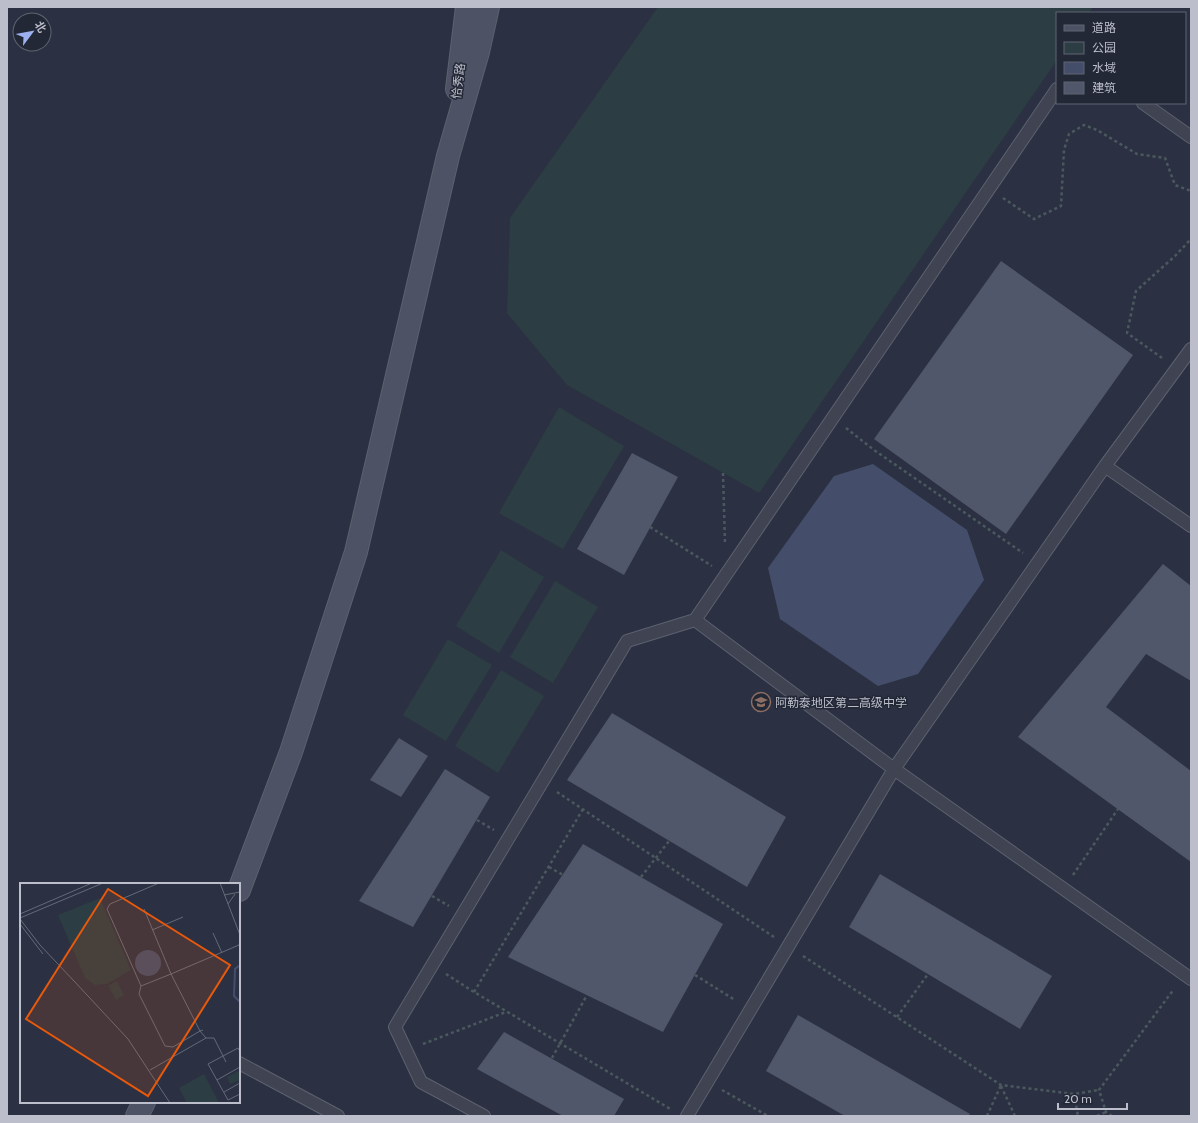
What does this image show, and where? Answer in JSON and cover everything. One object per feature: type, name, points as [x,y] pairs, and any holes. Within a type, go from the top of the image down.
[{"type":"street","name":"恰秀路","points":[[448,156],[467,7]]},
{"type":"street","points":[[240,887],[291,752],[356,552],[448,156],[478,52],[488,7]]},
{"type":"street","points":[[137,1116],[144,1103]]},
{"type":"lane","points":[[484,1116],[421,1082],[395,1027],[627,641],[695,620],[1056,90]]},
{"type":"lane","points":[[1144,104],[1191,137]]},
{"type":"lane","points":[[687,1116],[894,769],[1105,466],[1191,348]]},
{"type":"lane","points":[[1105,466],[1191,526]]},
{"type":"lane","points":[[695,620],[894,769],[1188,977]]},
{"type":"lane","points":[[240,1065],[338,1116]]},
{"type":"path","points":[[989,188],[1034,219],[1062,206],[1064,150],[1069,134],[1084,126],[1097,130],[1137,154],[1165,158],[1175,185],[1191,191]]},
{"type":"path","points":[[1176,369],[1127,332],[1136,291],[1175,256],[1191,239]]},
{"type":"path","points":[[833,417],[874,450],[1038,562]]},
{"type":"path","points":[[723,473],[726,575]]},
{"type":"path","points":[[650,527],[726,575]]},
{"type":"path","points":[[542,782],[897,1018],[1001,1085],[1074,1094],[1099,1090],[1188,977]]},
{"type":"path","points":[[474,992],[583,809]]},
{"type":"path","points":[[1064,889],[1118,809]]},
{"type":"path","points":[[641,877],[669,841]]},
{"type":"path","points":[[549,867],[563,875]]},
{"type":"path","points":[[432,965],[506,1012],[676,1112]]},
{"type":"path","points":[[897,1018],[928,974]]},
{"type":"path","points":[[695,975],[750,1010]]},
{"type":"path","points":[[552,1058],[587,995]]},
{"type":"path","points":[[435,1039],[506,1012]]},
{"type":"path","points":[[708,1082],[768,1116]]},
{"type":"path","points":[[987,1116],[1001,1085]]},
{"type":"path","points":[[1001,1085],[1015,1116]]},
{"type":"path","points":[[1099,1090],[1106,1112],[1112,1116]]},
{"type":"path","points":[[1074,1094],[1078,1116]]},
{"type":"path","points":[[1097,1116],[1106,1112]]},
{"type":"green space","points":[[658,7],[1093,7],[1090,12],[1056,12],[1056,61],[759,493],[567,385],[507,313],[510,218]]},
{"type":"green space","points":[[559,407],[624,446],[563,549],[499,513]]},
{"type":"green space","points":[[501,550],[544,577],[499,653],[456,626]]},
{"type":"green space","points":[[555,581],[598,607],[553,683],[510,657]]},
{"type":"green space","points":[[448,639],[492,665],[446,741],[403,715]]},
{"type":"green space","points":[[501,670],[544,696],[498,773],[455,746]]},
{"type":"water","points":[[873,464],[967,530],[984,580],[918,674],[878,686],[780,619],[768,568],[834,476]]},
{"type":"building","points":[[1001,261],[1133,355],[1006,534],[874,439]]},
{"type":"building","points":[[632,453],[678,477],[624,575],[577,549]]},
{"type":"building","points":[[1163,564],[1191,586],[1191,681],[1146,654],[1106,707],[1191,771],[1191,862],[1018,737]]},
{"type":"building","points":[[612,713],[786,817],[747,887],[567,780]]},
{"type":"building","points":[[399,738],[428,756],[401,797],[370,780]]},
{"type":"building","points":[[445,769],[490,797],[413,927],[359,901]]},
{"type":"building","points":[[583,844],[723,924],[663,1032],[508,957]]},
{"type":"building","points":[[880,874],[1052,976],[1020,1029],[849,927]]},
{"type":"building","points":[[798,1015],[970,1114],[968,1116],[845,1116],[766,1071]]},
{"type":"building","points":[[504,1032],[624,1099],[614,1116],[563,1116],[477,1069]]},
{"type":"place","name":"阿勒泰地区第二高级中学","points":[[761,702]]}]
